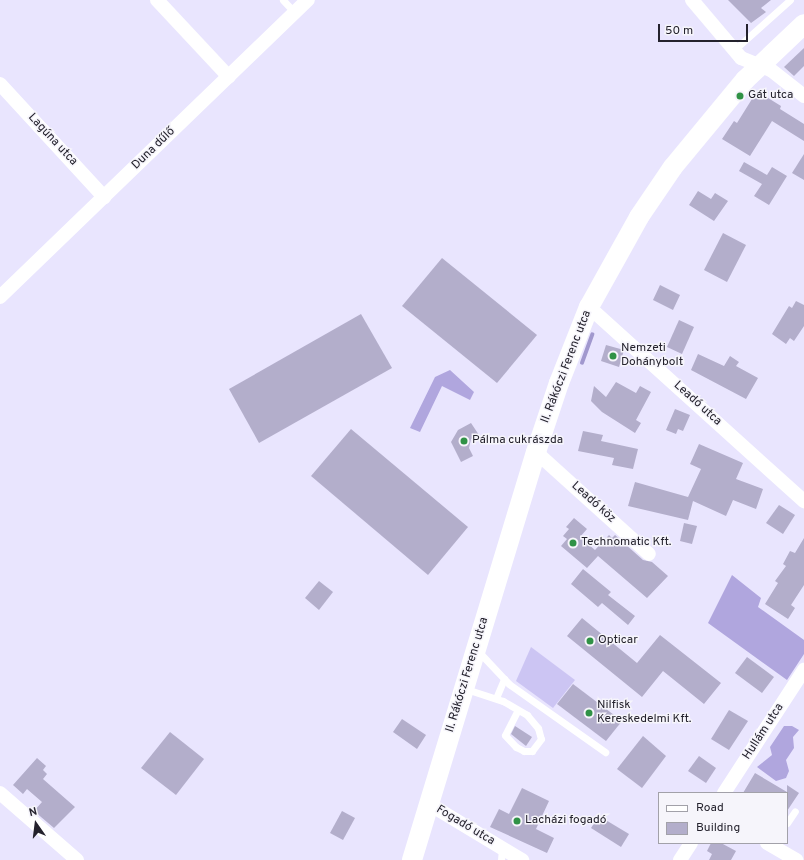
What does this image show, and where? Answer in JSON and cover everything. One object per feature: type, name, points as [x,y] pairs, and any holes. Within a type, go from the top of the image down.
[{"type":"main road","name":"II. Rákóczi Ferenc utca","points":[[412,860],[536,452],[559,383],[589,307],[639,217],[699,132],[760,65],[804,24]]},
{"type":"street","points":[[157,0],[229,76]]},
{"type":"street","name":"Duna dűlő","points":[[0,298],[308,0]]},
{"type":"street","points":[[692,0],[741,58],[772,70],[804,96]]},
{"type":"street","name":"Lagúna utca","points":[[0,84],[104,197]]},
{"type":"street","name":"Leadó utca","points":[[589,307],[804,501]]},
{"type":"street","name":"Leadó köz","points":[[536,452],[649,554]]},
{"type":"street","name":"Hullám utca","points":[[725,792],[804,670]]},
{"type":"street","points":[[0,792],[77,860]]},
{"type":"street","name":"Fogadó utca","points":[[429,804],[502,854],[522,860]]},
{"type":"street","points":[[680,860],[690,844]]},
{"type":"street","points":[[771,844],[796,860]]},
{"type":"lane","points":[[283,0],[295,12]]},
{"type":"lane","points":[[734,50],[790,0]]},
{"type":"lane","points":[[476,649],[504,679],[605,752]]},
{"type":"lane","points":[[496,698],[504,679]]},
{"type":"lane","points":[[464,689],[496,698],[518,710],[527,715],[538,728],[541,739],[532,751],[524,751],[516,747],[505,735],[518,710]]},
{"type":"lane","points":[[788,822],[795,811]]},
{"type":"shaded area","points":[[450,370],[474,392],[470,400],[442,386],[420,432],[410,428],[435,377]]},
{"type":"shaded area","points":[[732,575],[761,598],[758,607],[804,640],[804,654],[787,680],[708,623]]},
{"type":"shaded area","points":[[531,647],[575,680],[553,708],[516,681]]},
{"type":"shaded area","points":[[784,726],[792,726],[799,730],[793,737],[794,748],[786,760],[789,771],[786,778],[776,781],[757,767],[772,755],[770,747]]},
{"type":"building","points":[[728,0],[771,0],[761,8],[766,12],[751,23]]},
{"type":"building","points":[[804,48],[804,66],[794,76],[784,67]]},
{"type":"building","points":[[757,91],[781,106],[780,109],[804,124],[804,141],[772,121],[750,156],[722,139],[734,121],[737,123]]},
{"type":"building","points":[[804,154],[804,180],[792,173]]},
{"type":"building","points":[[744,162],[767,175],[772,167],[787,176],[769,205],[754,196],[762,184],[739,171]]},
{"type":"building","points":[[698,191],[711,199],[715,193],[728,201],[714,221],[689,205]]},
{"type":"building","points":[[723,233],[746,245],[727,282],[704,270]]},
{"type":"building","points":[[442,258],[537,335],[497,383],[402,306]]},
{"type":"building","points":[[660,285],[680,295],[673,310],[653,300]]},
{"type":"building","points":[[796,301],[804,305],[804,326],[794,341],[790,338],[786,344],[772,334],[789,306],[792,308]]},
{"type":"building","points":[[361,314],[392,368],[259,443],[229,389]]},
{"type":"building","points":[[679,320],[694,327],[682,354],[667,347]]},
{"type":"building","name":"Nemzeti Dohánybolt","points":[[606,345],[624,350],[619,367],[601,361]]},
{"type":"building","points":[[698,354],[724,366],[730,356],[739,362],[736,366],[758,378],[746,399],[691,370]]},
{"type":"building","points":[[616,382],[636,393],[640,386],[651,392],[636,420],[641,423],[635,433],[602,412],[591,401],[594,386],[606,397]]},
{"type":"building","points":[[675,409],[690,415],[683,431],[678,429],[676,434],[666,430]]},
{"type":"building","points":[[471,423],[479,435],[471,439],[469,448],[473,456],[461,462],[451,442],[458,430]]},
{"type":"building","points":[[351,429],[468,527],[428,575],[311,476]]},
{"type":"building","points":[[583,431],[603,435],[601,441],[638,449],[633,469],[612,465],[614,458],[578,451]]},
{"type":"building","points":[[699,444],[743,463],[736,479],[763,489],[756,509],[733,500],[726,516],[693,501],[688,520],[628,506],[635,482],[688,497],[701,469],[690,464]]},
{"type":"building","points":[[779,505],[795,515],[783,534],[766,523]]},
{"type":"building","points":[[574,518],[587,529],[580,537],[595,550],[609,535],[612,538],[615,535],[643,560],[652,562],[668,576],[647,598],[598,556],[587,568],[561,546],[567,539],[563,536],[569,529],[566,527]]},
{"type":"building","points":[[684,523],[697,526],[692,544],[680,541]]},
{"type":"building","points":[[804,538],[804,585],[791,605],[795,608],[788,619],[765,604],[778,583],[775,581],[786,566],[783,564],[790,551],[795,553]]},
{"type":"building","points":[[583,569],[611,592],[608,595],[635,616],[628,625],[602,603],[598,607],[571,584]]},
{"type":"building","points":[[319,581],[333,592],[319,610],[305,598]]},
{"type":"building","points":[[582,618],[637,663],[660,635],[721,683],[704,704],[663,671],[642,697],[567,636]]},
{"type":"building","points":[[747,657],[774,677],[762,693],[735,673]]},
{"type":"building","name":"Nilfisk Kereskedelmi Kft.","points":[[573,684],[622,721],[606,741],[557,704]]},
{"type":"building","points":[[729,710],[748,721],[729,750],[711,739]]},
{"type":"building","points":[[402,719],[426,735],[417,749],[393,732]]},
{"type":"building","points":[[515,726],[532,737],[526,746],[511,734]]},
{"type":"building","points":[[170,732],[204,759],[176,795],[141,768]]},
{"type":"building","points":[[643,736],[666,756],[642,788],[617,769]]},
{"type":"building","points":[[699,756],[716,768],[706,783],[688,771]]},
{"type":"building","points":[[37,758],[46,766],[43,770],[47,774],[43,779],[75,807],[54,828],[34,811],[42,802],[27,789],[23,794],[13,785]]},
{"type":"building","points":[[755,773],[787,792],[744,792]]},
{"type":"building","points":[[787,785],[799,793],[788,810]]},
{"type":"building","name":"Lacházi fogadó","points":[[522,788],[549,801],[536,829],[554,838],[547,853],[490,827],[499,809],[509,814]]},
{"type":"building","points":[[342,811],[355,818],[343,840],[330,833]]},
{"type":"building","points":[[599,816],[629,834],[621,847],[591,828]]},
{"type":"building","points":[[710,844],[723,844],[736,851],[731,860],[709,860],[712,854],[707,851]]},
{"type":"waterway","points":[[582,363],[592,335]]},
{"type":"place","name":"Gát utca","points":[[740,96]]},
{"type":"place","name":"Nemzeti Dohánybolt","points":[[613,356]]},
{"type":"place","name":"Pálma cukrászda","points":[[464,441]]},
{"type":"place","name":"Technomatic Kft.","points":[[573,543]]},
{"type":"place","name":"Opticar","points":[[590,641]]},
{"type":"place","name":"Nilfisk Kereskedelmi Kft.","points":[[589,713]]},
{"type":"place","name":"Lacházi fogadó","points":[[517,821]]}]
